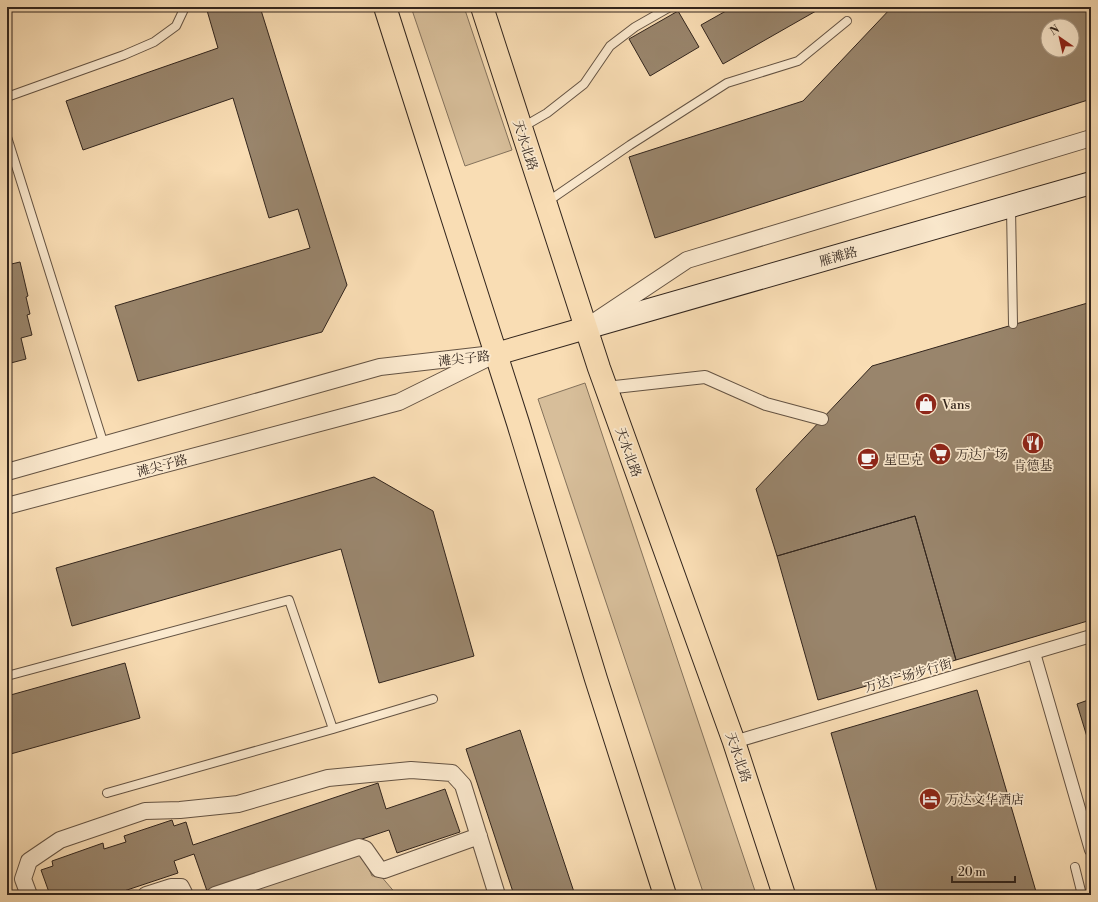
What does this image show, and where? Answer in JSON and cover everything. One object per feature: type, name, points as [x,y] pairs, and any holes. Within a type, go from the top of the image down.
[{"type":"main road","points":[[384,7],[496,354],[665,895]]},
{"type":"main road","name":"天水北路","points":[[482,7],[606,388],[734,742],[784,895]]},
{"type":"main road","name":"雁滩路","points":[[586,328],[1091,183]]},
{"type":"main road","points":[[496,354],[586,328]]},
{"type":"street","points":[[586,328],[687,260],[1091,138]]},
{"type":"street","name":"滩尖子路","points":[[7,472],[380,367],[496,354]]},
{"type":"street","name":"滩尖子路","points":[[7,506],[399,402],[496,354]]},
{"type":"street","points":[[606,388],[705,377],[766,404],[822,419]]},
{"type":"street","name":"万达广场步行街","points":[[734,742],[1091,636]]},
{"type":"street","points":[[1034,652],[1091,850]]},
{"type":"street","points":[[29,895],[23,879],[29,860],[60,840],[145,811],[180,810],[238,804],[328,778],[411,770],[452,773],[463,785],[497,895]]},
{"type":"street","points":[[215,895],[358,848],[365,850],[378,869],[384,870],[479,836]]},
{"type":"street","points":[[146,895],[171,887],[181,887],[185,895]]},
{"type":"lane","points":[[7,97],[124,55],[154,42],[176,26],[185,7]]},
{"type":"lane","points":[[521,128],[547,113],[584,84],[610,46],[635,27],[670,7]]},
{"type":"lane","points":[[545,204],[630,145],[727,83],[798,60],[846,21]]},
{"type":"lane","points":[[7,137],[104,445]]},
{"type":"lane","points":[[1011,207],[1013,324]]},
{"type":"lane","points":[[7,676],[289,600],[333,729]]},
{"type":"lane","points":[[107,793],[333,729],[432,699]]},
{"type":"lane","points":[[1075,867],[1082,895]]},
{"type":"shaded area","points":[[411,7],[464,7],[512,150],[465,166]]},
{"type":"shaded area","points":[[585,383],[756,894],[704,895],[538,399]]},
{"type":"shaded area","points":[[360,853],[372,876],[380,875],[397,895],[232,895]]},
{"type":"building","points":[[206,7],[260,7],[347,285],[322,332],[138,381],[115,306],[310,248],[298,209],[269,218],[233,98],[83,150],[66,101],[218,48]]},
{"type":"building","points":[[733,7],[823,7],[723,64],[701,25]]},
{"type":"building","points":[[892,7],[1091,7],[1091,99],[655,238],[629,157],[803,101]]},
{"type":"building","points":[[678,11],[699,47],[650,76],[629,39]]},
{"type":"building","points":[[20,262],[28,296],[26,297],[30,314],[27,315],[32,335],[21,338],[26,359],[7,364],[7,265]]},
{"type":"building","name":"万达广场","points":[[1091,302],[1091,620],[956,660],[915,516],[777,556],[756,489],[872,366]]},
{"type":"building","points":[[374,477],[433,511],[474,656],[379,683],[341,549],[72,626],[56,568]]},
{"type":"building","points":[[915,516],[956,660],[818,700],[777,556]]},
{"type":"building","points":[[125,663],[140,718],[7,755],[7,696]]},
{"type":"building","name":"万达文华酒店","points":[[977,690],[1037,895],[878,895],[831,733]]},
{"type":"building","points":[[1091,699],[1091,750],[1077,704]]},
{"type":"building","points":[[520,730],[575,895],[514,895],[466,749]]},
{"type":"building","points":[[378,783],[386,809],[445,789],[460,832],[397,853],[389,830],[207,891],[194,854],[174,861],[178,873],[112,895],[50,895],[41,870],[53,866],[52,861],[103,843],[104,849],[126,842],[124,836],[172,820],[174,826],[186,822],[193,845]]},
{"type":"place","name":"Vans","points":[[926,404]]},
{"type":"place","name":"肯德基","points":[[1033,443]]},
{"type":"place","name":"万达广场","points":[[940,454]]},
{"type":"place","name":"星巴克","points":[[868,459]]},
{"type":"place","name":"万达文华酒店","points":[[930,799]]}]
